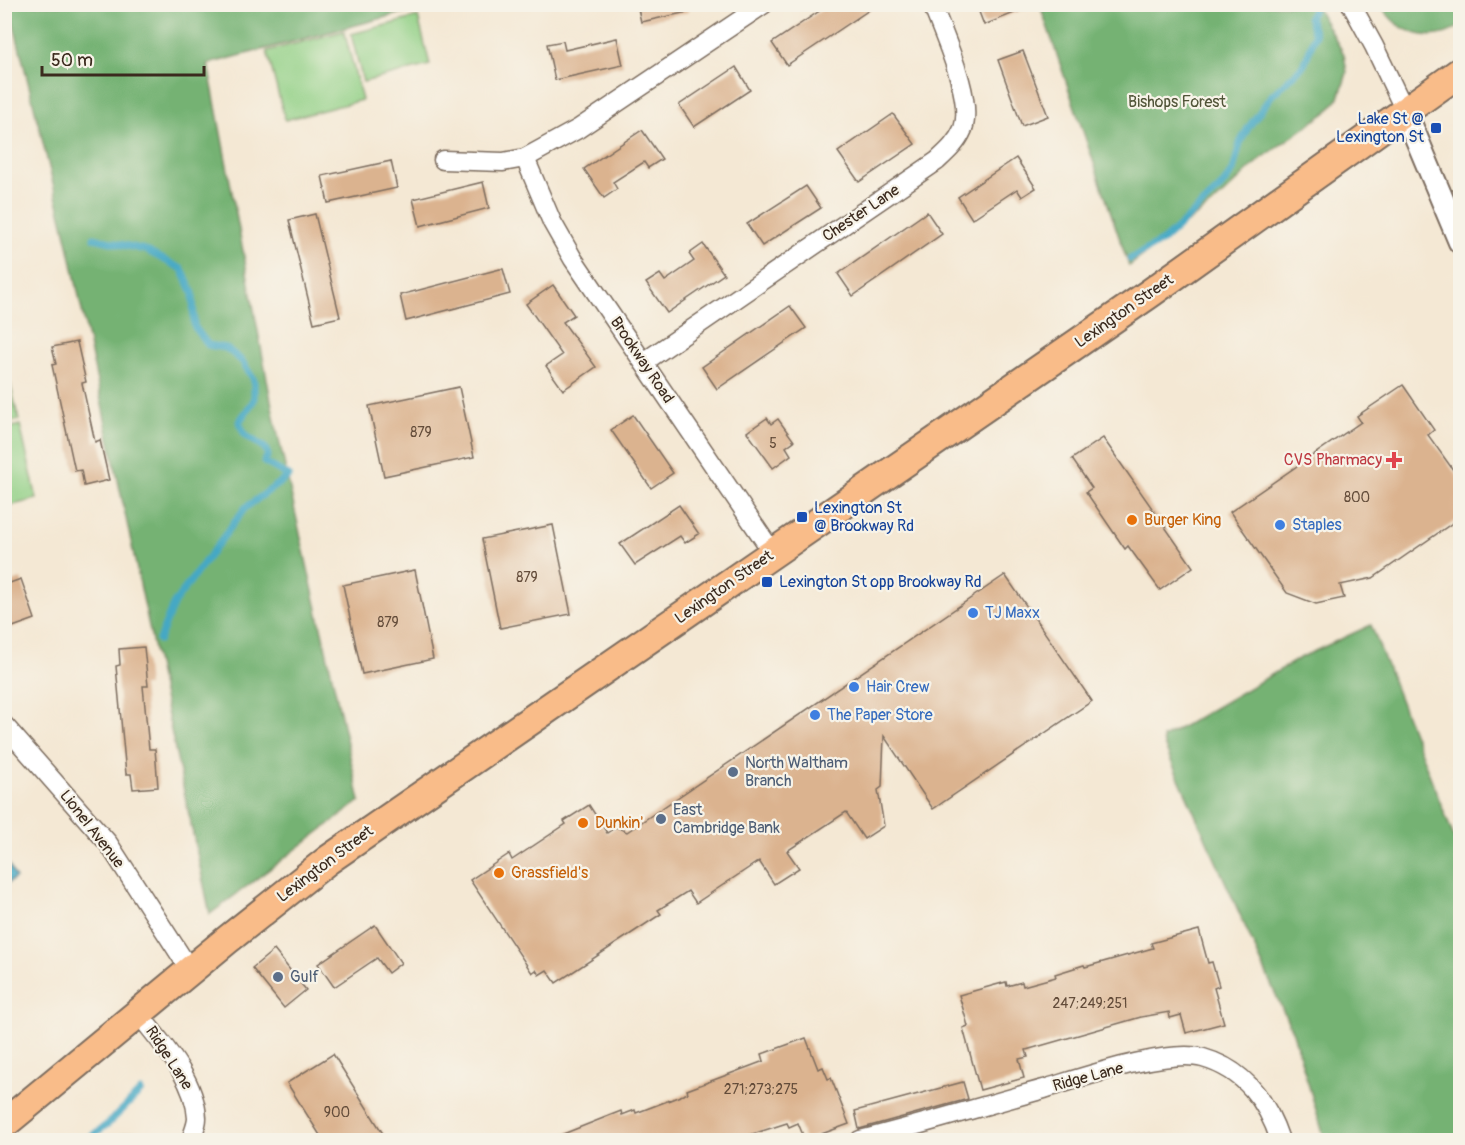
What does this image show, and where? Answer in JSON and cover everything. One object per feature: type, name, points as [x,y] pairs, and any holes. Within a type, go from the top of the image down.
[{"type":"main road","name":"Lexington Street","points":[[4,1124],[295,885],[356,840],[1159,287],[1461,72]]},
{"type":"street","points":[[442,160],[503,162],[525,158],[578,129],[764,4]]},
{"type":"street","name":"Chester Lane","points":[[644,362],[937,161],[954,146],[964,127],[965,101],[932,4]]},
{"type":"street","points":[[1353,9],[1405,111],[1461,242]]},
{"type":"street","name":"Brookway Road","points":[[525,158],[562,241],[774,553]]},
{"type":"street","name":"Lionel Avenue","points":[[4,725],[108,843],[190,970]]},
{"type":"street","name":"Ridge Lane","points":[[138,1013],[175,1062],[192,1092],[197,1120],[191,1140]]},
{"type":"street","name":"Ridge Lane","points":[[860,1140],[1108,1071],[1175,1057],[1201,1057],[1223,1065],[1246,1081],[1272,1115],[1280,1140]]},
{"type":"green space","points":[[9,5],[432,5],[208,64],[275,422],[360,801],[210,914],[67,240]]},
{"type":"green space","name":"Bishops Forest","points":[[1040,5],[1315,5],[1344,54],[1347,73],[1339,98],[1328,111],[1258,161],[1216,201],[1129,266]]},
{"type":"green space","points":[[1381,5],[1460,5],[1460,26],[1438,35],[1416,34],[1396,23]]},
{"type":"green space","points":[[418,17],[430,65],[363,82],[351,34]]},
{"type":"green space","points":[[344,31],[362,100],[285,120],[267,51]]},
{"type":"green space","points":[[4,375],[10,383],[19,420],[5,424]]},
{"type":"green space","points":[[20,425],[37,499],[5,507],[5,429]]},
{"type":"green space","points":[[1371,625],[1460,853],[1460,1140],[1325,1140],[1293,1033],[1164,745],[1163,738],[1302,657]]},
{"type":"green space","points":[[134,1132],[147,1140],[115,1140],[123,1134]]},
{"type":"water","points":[[5,858],[16,878],[4,885]]},
{"type":"building","points":[[637,4],[687,4],[688,12],[641,22]]},
{"type":"building","points":[[830,4],[878,4],[787,65],[772,43]]},
{"type":"building","points":[[976,4],[1032,4],[1032,6],[984,25]]},
{"type":"building","points":[[617,38],[623,65],[555,80],[547,44],[563,41],[565,50]]},
{"type":"building","points":[[1023,51],[1048,116],[1022,126],[998,60]]},
{"type":"building","points":[[736,67],[750,90],[694,127],[679,105]]},
{"type":"building","points":[[893,114],[915,144],[859,182],[838,152]]},
{"type":"building","points":[[642,130],[662,159],[648,168],[644,162],[613,182],[617,189],[604,198],[584,169]]},
{"type":"building","points":[[1016,158],[1036,188],[1022,197],[1017,189],[972,219],[958,197]]},
{"type":"building","points":[[391,161],[397,188],[328,203],[322,176]]},
{"type":"building","points":[[483,182],[489,208],[420,226],[413,199]]},
{"type":"building","points":[[806,186],[821,208],[762,246],[747,224]]},
{"type":"building","points":[[927,212],[942,234],[853,296],[838,274]]},
{"type":"building","points":[[315,214],[340,317],[314,323],[289,220]]},
{"type":"building","points":[[703,244],[724,274],[667,313],[646,283],[660,274],[665,281],[694,261],[689,254]]},
{"type":"building","points":[[503,269],[510,294],[406,321],[400,295]]},
{"type":"building","points":[[553,285],[574,315],[563,322],[596,367],[563,390],[546,366],[562,355],[526,304]]},
{"type":"building","points":[[790,306],[806,328],[717,389],[702,367]]},
{"type":"building","points":[[77,342],[86,382],[82,383],[95,442],[100,440],[109,480],[84,486],[81,470],[75,471],[52,365],[56,364],[52,347]]},
{"type":"building","points":[[1403,385],[1434,430],[1428,435],[1461,481],[1461,517],[1373,578],[1340,585],[1344,598],[1316,604],[1287,593],[1230,512],[1361,422],[1357,416]]},
{"type":"building","points":[[459,387],[474,457],[384,476],[369,406]]},
{"type":"building","points":[[633,415],[673,473],[651,488],[611,430]]},
{"type":"building","points":[[767,418],[771,424],[778,419],[794,441],[786,447],[791,455],[773,468],[747,432]]},
{"type":"building","points":[[1103,438],[1193,567],[1160,590],[1128,546],[1125,549],[1086,492],[1092,488],[1072,459]]},
{"type":"building","points":[[679,505],[699,534],[685,543],[680,536],[635,565],[620,544]]},
{"type":"building","points":[[553,525],[571,614],[500,628],[482,539]]},
{"type":"building","points":[[415,570],[433,659],[362,674],[343,585]]},
{"type":"building","points":[[1005,575],[1092,701],[933,809],[884,736],[882,787],[878,790],[884,826],[864,839],[846,812],[787,851],[799,868],[774,884],[759,861],[696,903],[688,891],[658,910],[661,914],[556,983],[547,970],[539,975],[536,970],[532,973],[470,880],[509,854],[512,860],[566,824],[564,821],[589,805],[607,833],[616,827],[627,832]]},
{"type":"building","points":[[21,579],[35,619],[10,628],[4,613],[4,585]]},
{"type":"building","points":[[144,647],[148,686],[143,686],[149,749],[155,749],[158,787],[133,789],[131,774],[126,774],[116,666],[120,665],[119,649]]},
{"type":"building","points":[[375,925],[401,963],[388,973],[377,958],[334,987],[318,964]]},
{"type":"building","points":[[1199,930],[1208,963],[1212,962],[1219,986],[1214,988],[1224,1023],[1186,1033],[1181,1015],[1170,1018],[1169,1012],[1141,1017],[1026,1050],[1028,1057],[1019,1059],[1024,1078],[980,1090],[963,1028],[968,1026],[959,995],[1006,982],[1007,986],[1022,982],[1023,986],[1056,977],[1055,974],[1084,965],[1085,967],[1153,948],[1151,943]]},
{"type":"building","points":[[274,950],[306,990],[284,1008],[252,968]]},
{"type":"building","points":[[806,1038],[818,1069],[823,1067],[828,1079],[831,1078],[849,1124],[805,1140],[798,1123],[789,1127],[787,1123],[734,1140],[548,1140],[621,1111],[622,1115],[635,1110],[636,1113],[688,1093],[687,1090],[764,1061],[762,1054]]},
{"type":"building","points":[[333,1054],[387,1140],[323,1140],[287,1083]]},
{"type":"building","points":[[963,1082],[968,1099],[859,1129],[855,1111]]},
{"type":"waterway","points":[[1130,259],[1164,240],[1220,188],[1233,171],[1240,143],[1248,128],[1271,96],[1304,65],[1315,35],[1309,17],[1317,4]]},
{"type":"waterway","points":[[94,238],[145,250],[182,269],[193,293],[194,326],[208,345],[226,348],[242,361],[254,380],[254,400],[239,422],[245,435],[265,448],[268,455],[264,462],[289,476],[245,508],[174,603],[159,640]]},
{"type":"waterway","points":[[86,1140],[109,1123],[141,1091]]},
{"type":"place","name":"Lake St @ Lexington St","points":[[1436,128]]},
{"type":"place","name":"CVS Pharmacy","points":[[1394,460]]},
{"type":"place","name":"Lexington St @ Brookway Rd","points":[[802,517]]},
{"type":"place","name":"Burger King","points":[[1132,520]]},
{"type":"place","name":"Staples","points":[[1280,525]]},
{"type":"place","name":"Lexington St opp Brookway Rd","points":[[767,582]]},
{"type":"place","name":"TJ Maxx","points":[[973,613]]},
{"type":"place","name":"Hair Crew","points":[[854,687]]},
{"type":"place","name":"The Paper Store","points":[[815,715]]},
{"type":"place","name":"North Waltham Branch","points":[[733,772]]},
{"type":"place","name":"East Cambridge Bank","points":[[661,819]]},
{"type":"place","name":"Dunkin'","points":[[583,823]]},
{"type":"place","name":"Grassfield's","points":[[499,873]]},
{"type":"place","name":"Gulf","points":[[278,977]]}]
